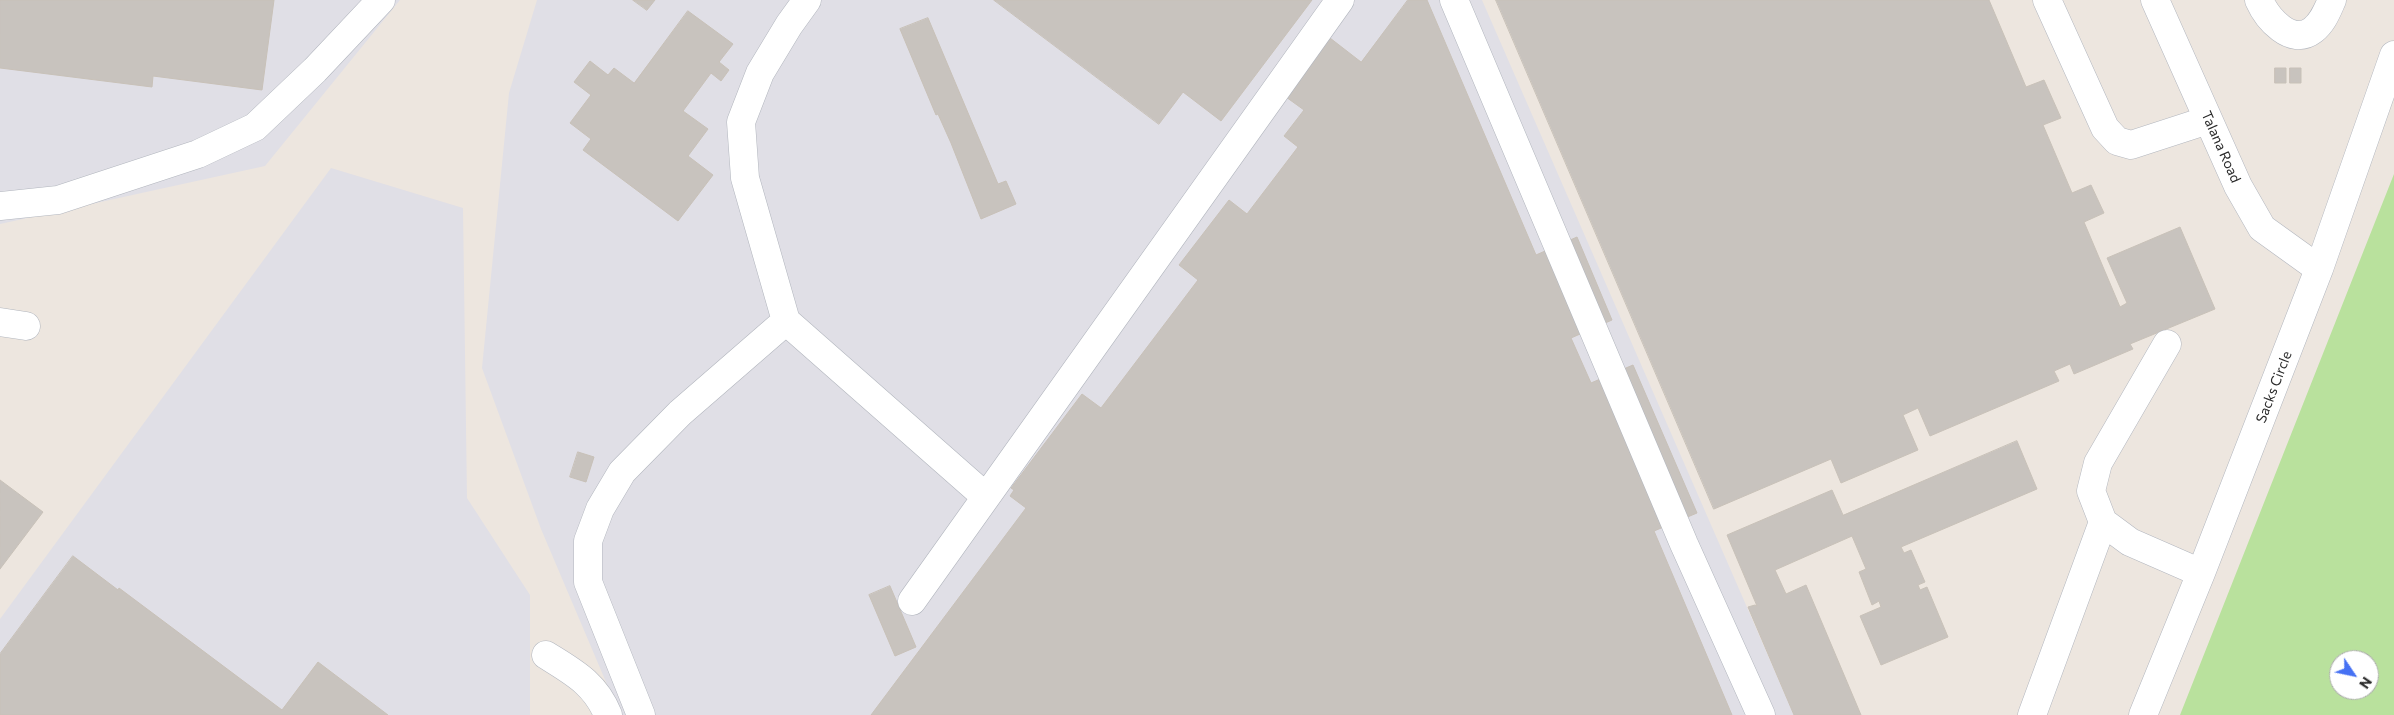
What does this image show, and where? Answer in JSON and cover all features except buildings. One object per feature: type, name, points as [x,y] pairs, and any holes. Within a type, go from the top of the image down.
[{"type":"street","points":[[0,206],[58,200],[198,154],[255,127],[315,70],[381,0]]},
{"type":"street","points":[[807,0],[789,25],[760,73],[741,122],[745,178],[786,321],[986,497]]},
{"type":"street","points":[[912,601],[1340,0]]},
{"type":"street","points":[[1454,0],[1684,544],[1761,715]]},
{"type":"street","points":[[2047,0],[2105,128],[2117,141],[2131,145],[2208,120]]},
{"type":"street","name":"Talana Road","points":[[2155,0],[2238,186],[2262,228],[2319,269]]},
{"type":"street","points":[[2259,0],[2264,12],[2275,24],[2284,30],[2300,35],[2312,30],[2319,24],[2332,0]]},
{"type":"street","name":"Sacks Circle","points":[[2143,715],[2202,573],[2319,269],[2394,55]]},
{"type":"street","points":[[641,715],[588,582],[588,541],[600,509],[622,472],[667,426],[786,321]]},
{"type":"street","points":[[2167,344],[2098,463],[2091,491],[2103,522],[2130,542],[2202,573]]},
{"type":"street","points":[[2032,715],[2103,522]]},
{"type":"street","points":[[546,655],[594,688],[608,715]]},
{"type":"shaded area","points":[[0,0],[400,0],[265,166],[0,224]]},
{"type":"shaded area","points":[[537,0],[1482,0],[1794,715],[620,715],[541,529],[482,368],[509,93]]},
{"type":"shaded area","points":[[331,168],[463,208],[467,498],[530,595],[530,715],[0,715],[0,619]]},
{"type":"green space","points":[[2394,174],[2394,715],[2180,715]]}]
